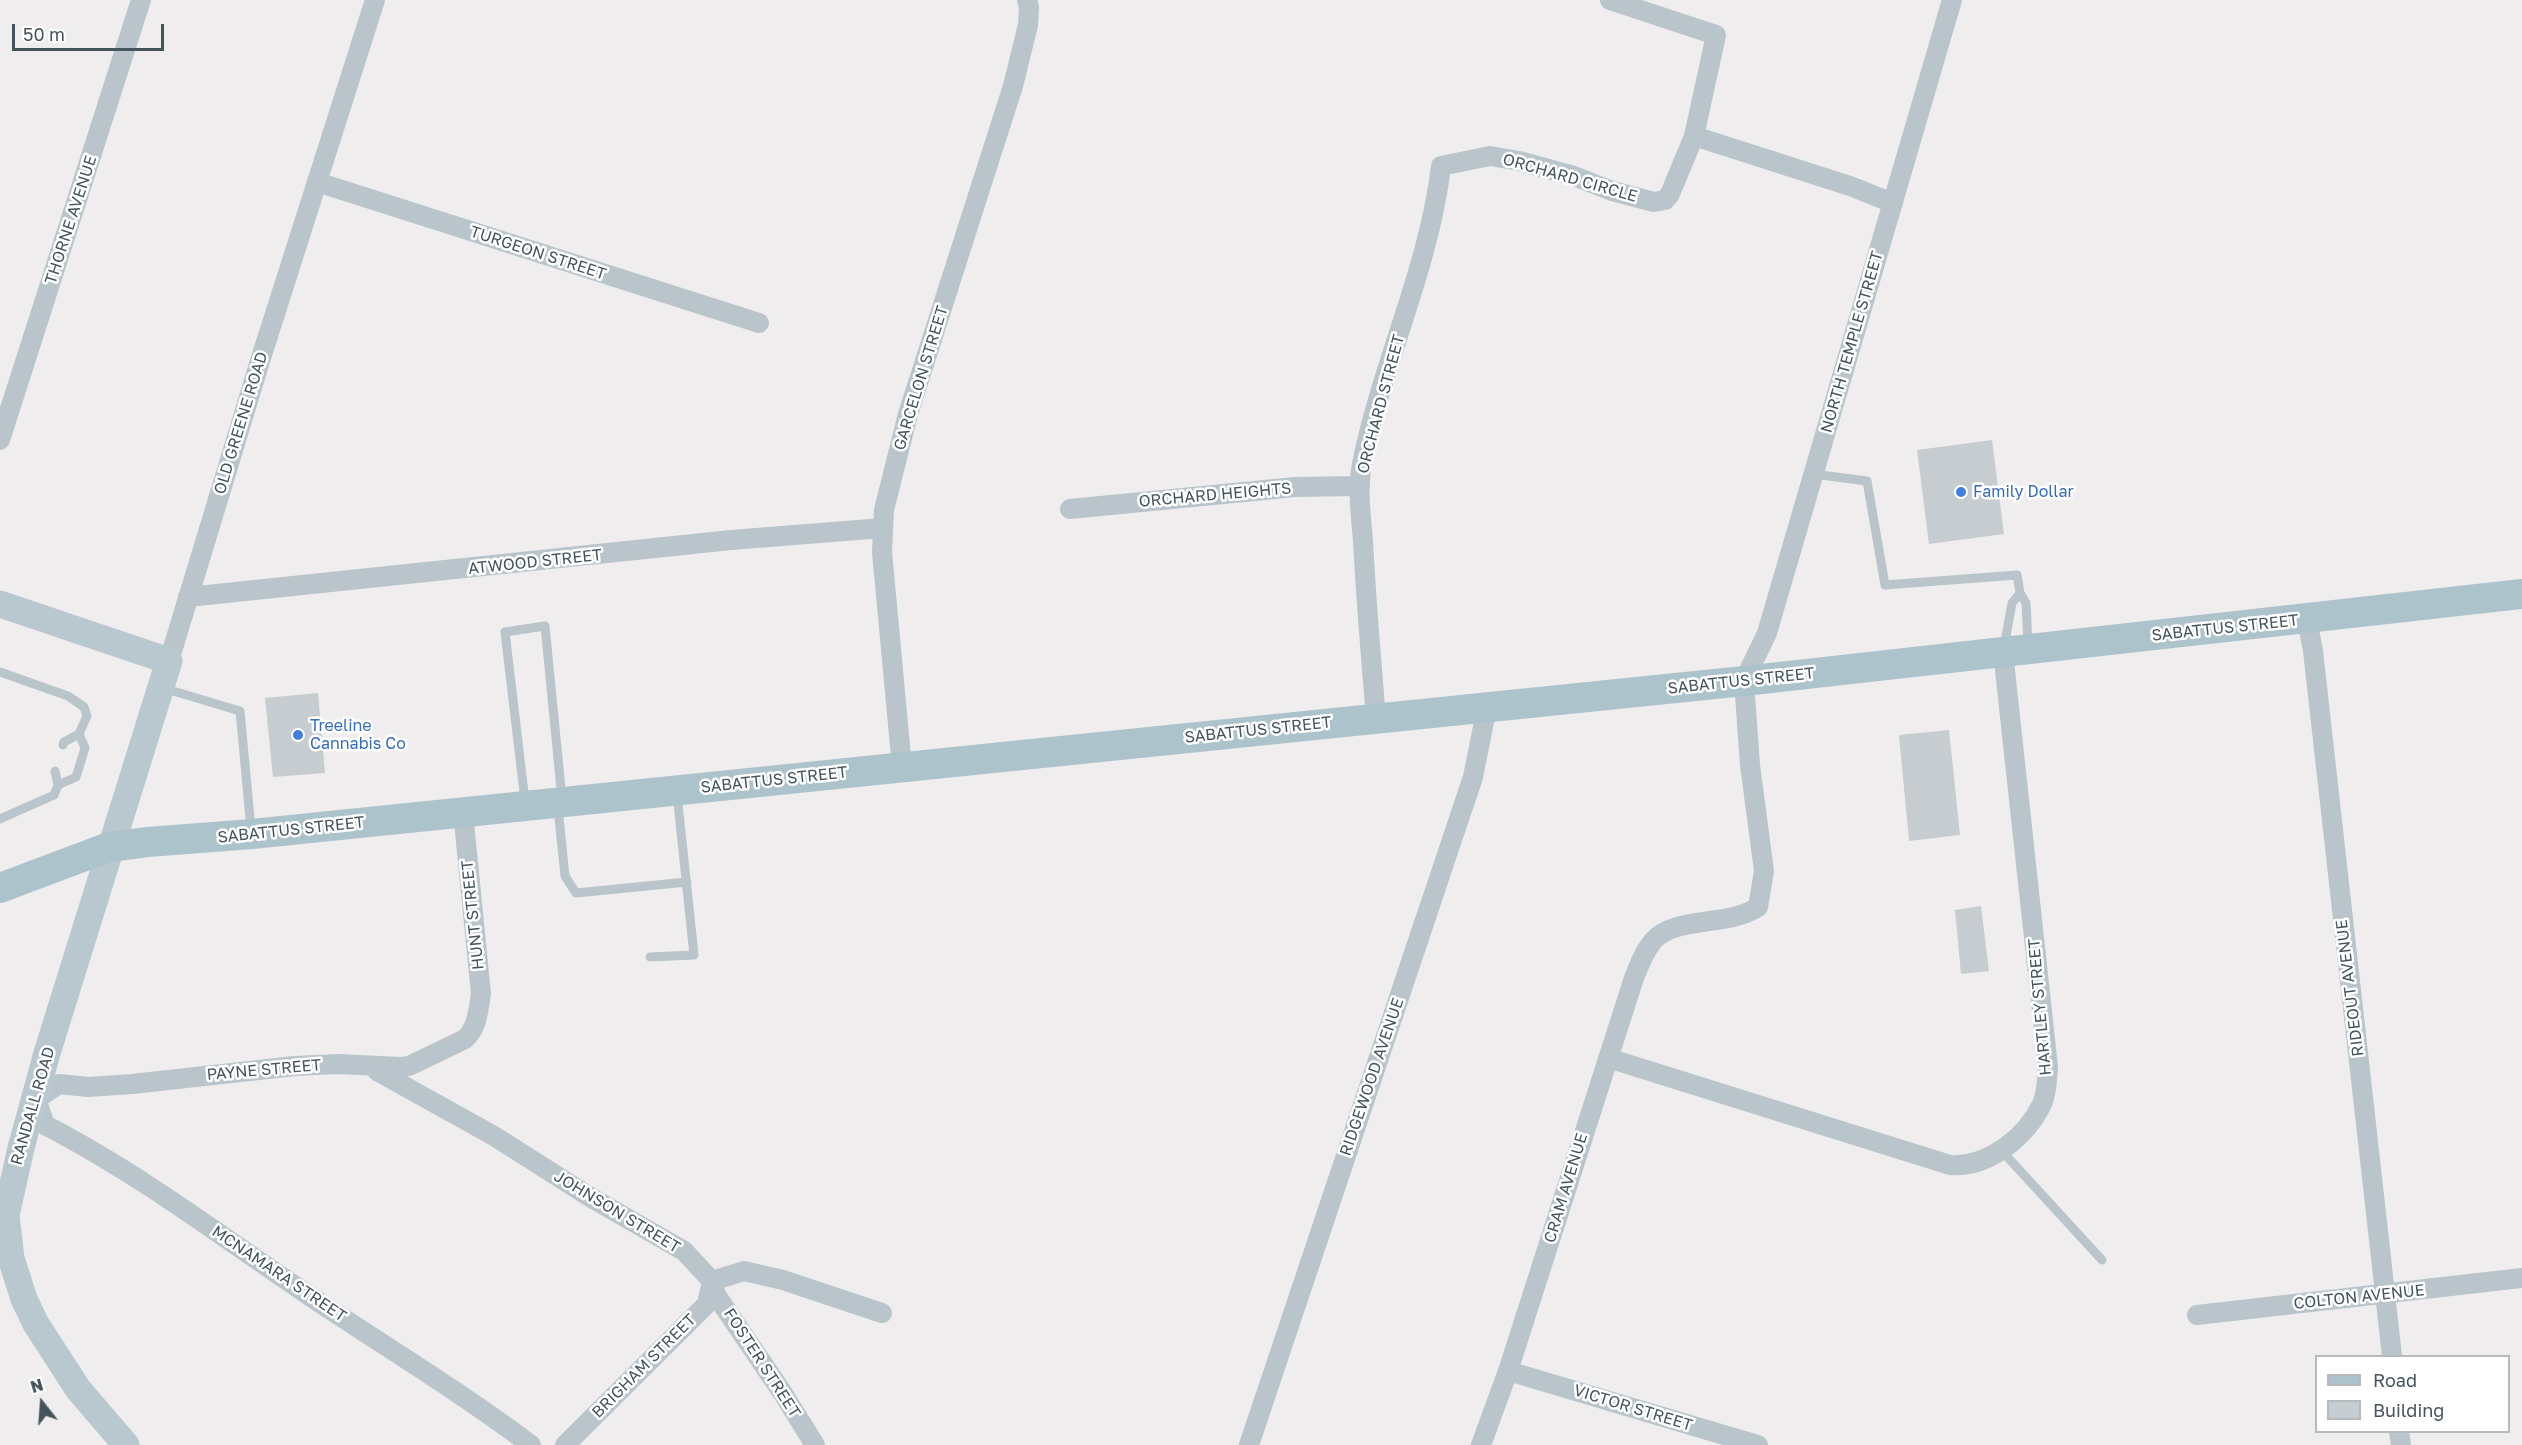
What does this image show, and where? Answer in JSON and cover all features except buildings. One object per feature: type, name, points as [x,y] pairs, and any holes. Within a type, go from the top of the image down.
[{"type":"main road","name":"SABATTUS STREET","points":[[0,888],[110,847],[148,842],[252,834],[1744,681],[2522,594]]},
{"type":"street","name":"THORNE AVENUE","points":[[0,440],[141,0]]},
{"type":"street","name":"OLD GREENE ROAD","points":[[110,847],[375,0]]},
{"type":"street","name":"GARCELON STREET","points":[[902,767],[882,552],[884,510],[908,414],[1013,86],[1028,25],[1027,0]]},
{"type":"street","name":"ORCHARD CIRCLE","points":[[1442,166],[1490,156],[1519,161],[1574,176],[1612,191],[1654,202],[1665,200],[1670,194],[1694,136],[1716,35],[1610,0]]},
{"type":"street","name":"NORTH TEMPLE STREET","points":[[1744,681],[1767,633],[1952,0]]},
{"type":"street","points":[[1694,136],[1850,186],[1893,203]]},
{"type":"street","name":"ORCHARD STREET","points":[[1376,718],[1360,486],[1362,465],[1385,380],[1426,249],[1438,199],[1442,166]]},
{"type":"street","name":"TURGEON STREET","points":[[317,182],[759,323]]},
{"type":"street","name":"ORCHARD HEIGHTS","points":[[1070,509],[1295,487],[1360,486]]},
{"type":"street","name":"ATWOOD STREET","points":[[188,597],[731,540],[882,528]]},
{"type":"street","points":[[0,604],[169,662]]},
{"type":"street","name":"RIDEOUT AVENUE","points":[[2307,619],[2313,651],[2392,1355]]},
{"type":"street","name":"HARTLEY STREET","points":[[1608,1058],[1950,1165],[1959,1166],[2001,1150],[2022,1134],[2042,1103],[2048,1067],[2015,651]]},
{"type":"street","name":"CRAM AVENUE","points":[[1481,1445],[1508,1371],[1634,978],[1646,951],[1659,935],[1677,927],[1718,922],[1748,914],[1758,907],[1764,871],[1750,765],[1744,681]]},
{"type":"street","name":"RIDGEWOOD AVENUE","points":[[1249,1445],[1473,777],[1487,707]]},
{"type":"street","name":"HUNT STREET","points":[[463,812],[481,994],[477,1018]]},
{"type":"street","name":"RANDALL ROAD","points":[[110,847],[47,1053],[8,1199],[6,1215],[11,1258],[24,1299],[56,1357],[78,1389],[126,1445]]},
{"type":"street","name":"PAYNE STREET","points":[[36,1099],[59,1084],[88,1087],[295,1066],[338,1064],[409,1066],[465,1039],[471,1033],[477,1018]]},
{"type":"street","name":"JOHNSON STREET","points":[[360,1066],[377,1070],[399,1081],[684,1251],[712,1281]]},
{"type":"street","name":"MCNAMARA STREET","points":[[36,1099],[45,1125],[76,1141],[164,1195],[320,1302],[468,1398],[531,1445]]},
{"type":"street","points":[[712,1281],[744,1271],[783,1280],[882,1313]]},
{"type":"street","name":"COLTON AVENUE","points":[[2197,1315],[2522,1278]]},
{"type":"street","name":"BRIGHAM STREET","points":[[565,1445],[707,1304],[712,1281]]},
{"type":"street","name":"FOSTER STREET","points":[[712,1281],[716,1295],[815,1445]]},
{"type":"street","name":"VICTOR STREET","points":[[1508,1371],[1758,1445]]},
{"type":"lane","points":[[1813,474],[1867,481],[1885,585],[2017,575],[2020,593],[2026,603],[2015,651]]},
{"type":"lane","points":[[2015,651],[2012,603],[2020,593]]},
{"type":"lane","points":[[525,806],[505,632],[545,626],[565,876],[576,893],[687,882]]},
{"type":"lane","points":[[0,672],[68,696],[84,707],[87,716],[80,735],[85,748],[76,777],[58,785]]},
{"type":"lane","points":[[160,687],[240,711],[252,834]]},
{"type":"lane","points":[[63,745],[64,742],[80,735]]},
{"type":"lane","points":[[0,819],[54,795],[58,785],[55,771]]},
{"type":"lane","points":[[650,957],[694,954],[676,790]]},
{"type":"lane","points":[[2001,1150],[2102,1260]]},
{"type":"place","name":"Family Dollar","points":[[1961,492]]},
{"type":"place","name":"Treeline Cannabis Co","points":[[298,735]]}]
